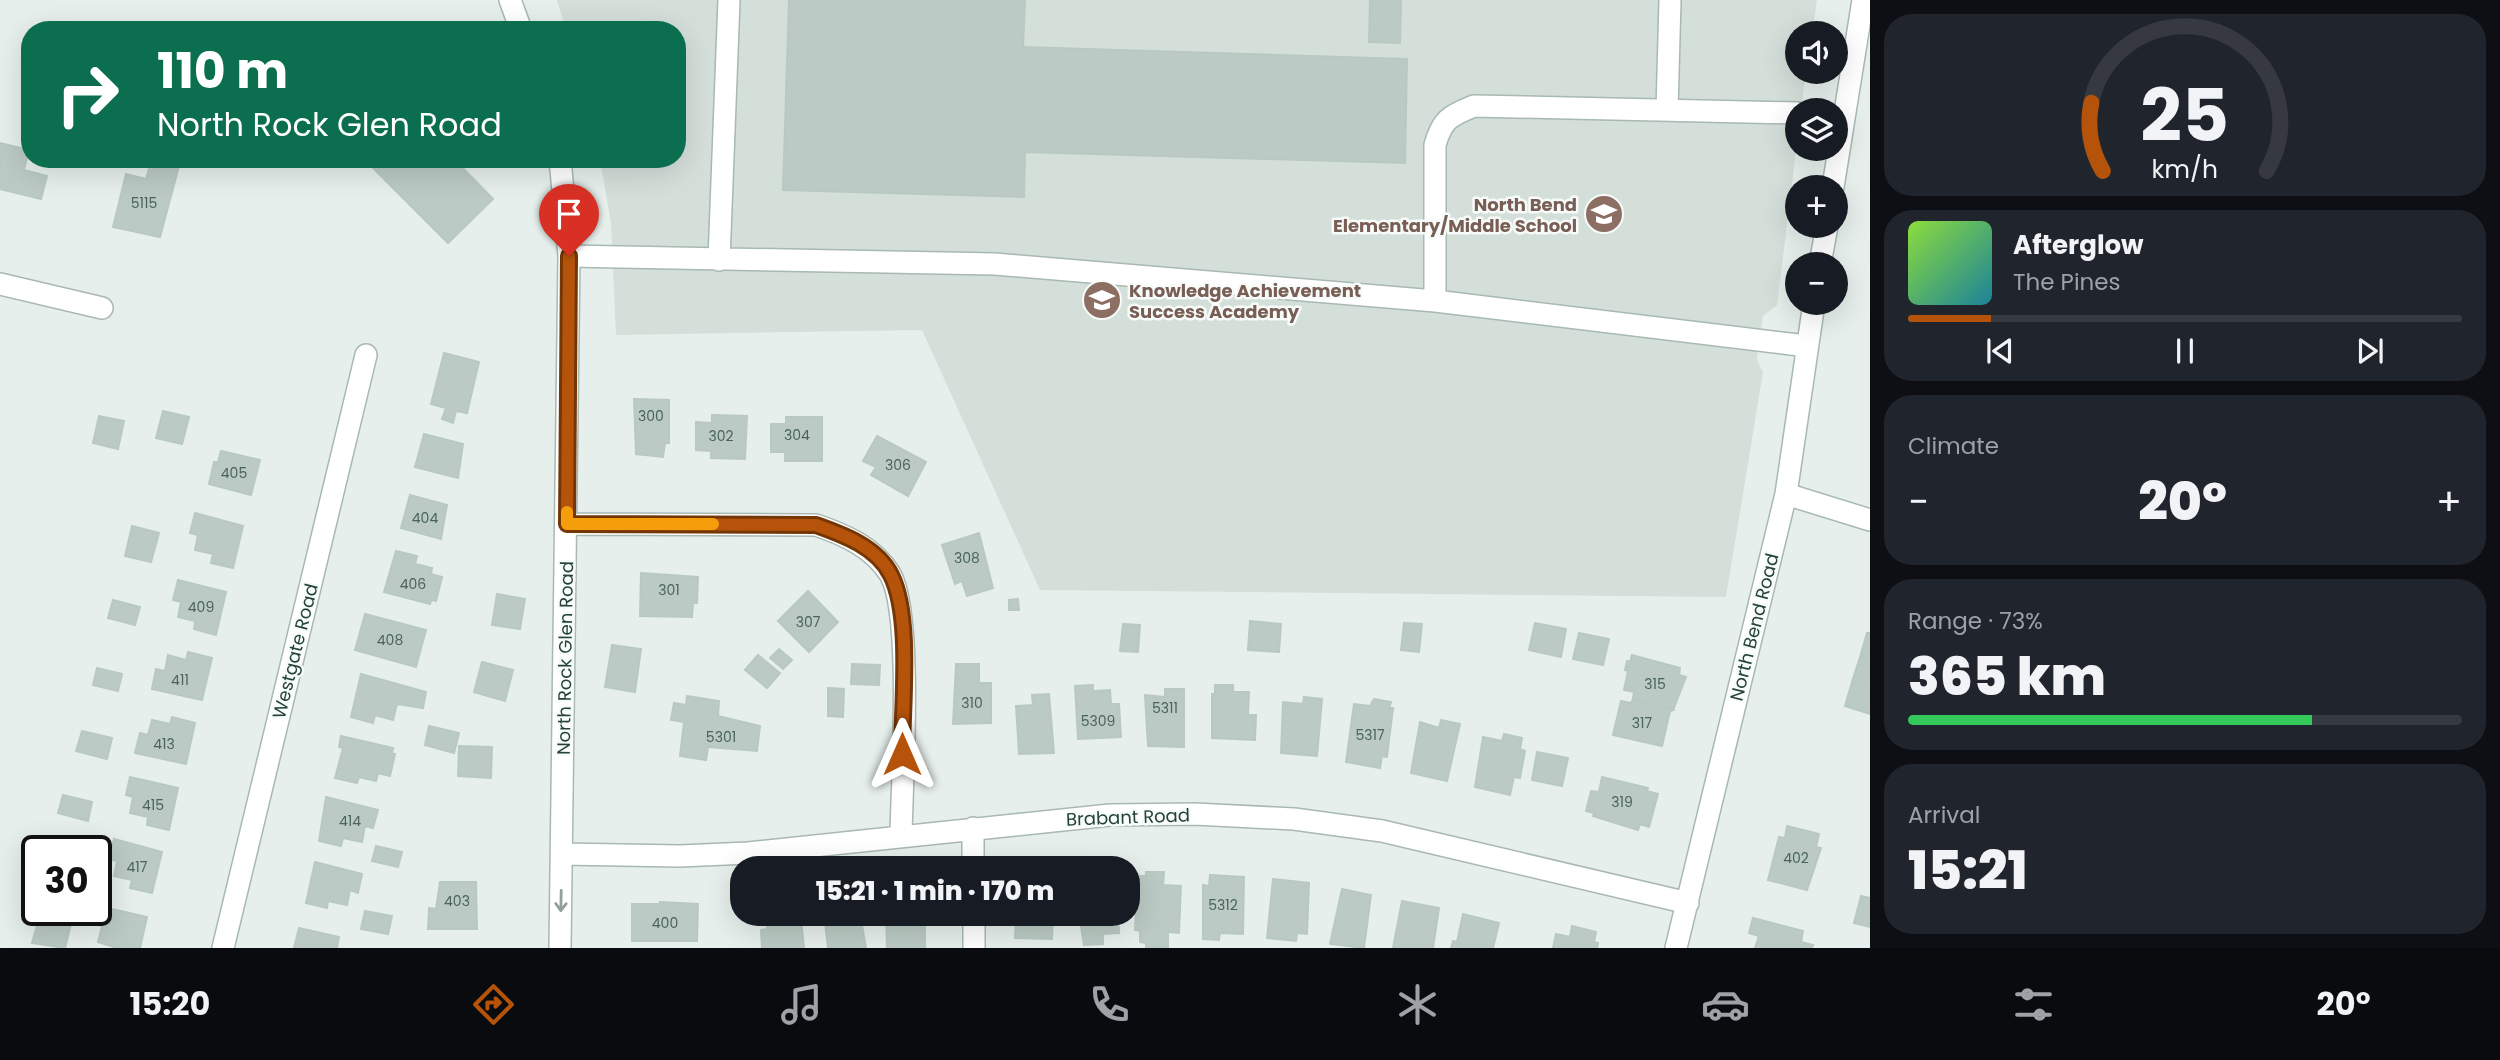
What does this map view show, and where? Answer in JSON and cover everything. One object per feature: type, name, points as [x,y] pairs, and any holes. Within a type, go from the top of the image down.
[{"type":"street","points":[[510,0],[518,21]]},
{"type":"street","points":[[719,260],[729,0]]},
{"type":"street","points":[[1667,110],[1670,0]]},
{"type":"street","points":[[1843,98],[1863,0]]},
{"type":"street","points":[[1435,301],[1435,145],[1441,124],[1474,106],[1785,113]]},
{"type":"street","name":"North Rock Glen Road","points":[[560,948],[569,256],[561,168]]},
{"type":"street","points":[[569,256],[995,264],[1435,301],[1807,346]]},
{"type":"street","points":[[0,284],[102,308]]},
{"type":"street","name":"North Bend Road","points":[[1676,948],[1786,494],[1812,315]]},
{"type":"street","name":"Westgate Road","points":[[223,948],[366,355]]},
{"type":"street","points":[[1786,494],[1870,520]]},
{"type":"street","points":[[567,524],[816,525],[847,536],[874,554],[891,576],[903,621],[901,834]]},
{"type":"street","name":"Brabant Road","points":[[562,854],[680,856],[748,853],[901,834],[1110,815],[1195,814],[1294,820],[1382,831],[1688,903]]},
{"type":"street","points":[[973,828],[973,856]]},
{"type":"street","points":[[974,926],[974,948]]},
{"type":"shaded area","name":"Knowledge Achievement Success Academy","points":[[557,0],[1817,0],[1814,21],[1785,21],[1785,84],[1804,84],[1803,98],[1785,98],[1785,161],[1795,161],[1793,175],[1785,175],[1785,238],[1777,305],[1763,316],[1757,360],[1763,372],[1726,597],[1040,590],[922,330],[616,335],[611,223],[602,168],[686,168],[686,21],[563,21]]},
{"type":"building","points":[[789,0],[1025,0],[1023,47],[1407,59],[1405,163],[1025,152],[1024,197],[783,190]]},
{"type":"building","points":[[1370,0],[1401,0],[1400,43],[1369,42]]},
{"type":"building","points":[[0,143],[21,148],[21,168],[47,176],[41,199],[0,189]]},
{"type":"building","points":[[178,168],[160,237],[113,227],[126,174],[146,179],[149,169]]},
{"type":"building","points":[[373,168],[463,168],[493,199],[448,243]]},
{"type":"building","points":[[444,353],[479,362],[467,413],[456,411],[453,423],[442,419],[446,408],[431,404]]},
{"type":"building","points":[[634,399],[669,400],[669,443],[665,443],[663,457],[636,454]]},
{"type":"building","points":[[163,411],[189,417],[182,444],[156,438]]},
{"type":"building","points":[[712,415],[747,416],[745,459],[711,458],[711,451],[696,450],[696,422],[712,423]]},
{"type":"building","points":[[99,416],[124,421],[118,449],[93,443]]},
{"type":"building","points":[[786,417],[822,417],[822,461],[785,461],[785,452],[771,452],[771,424],[786,424]]},
{"type":"building","points":[[424,434],[463,444],[458,478],[415,467]]},
{"type":"building","points":[[877,436],[926,462],[908,496],[871,475],[876,467],[863,461]]},
{"type":"building","points":[[221,451],[260,460],[251,495],[209,484],[214,462],[218,462]]},
{"type":"building","points":[[410,495],[447,505],[441,539],[401,528]]},
{"type":"building","points":[[195,513],[243,526],[233,568],[211,563],[213,554],[195,550],[198,535],[190,533]]},
{"type":"building","points":[[132,526],[159,533],[151,562],[125,556]]},
{"type":"building","points":[[979,533],[993,588],[967,596],[962,581],[955,584],[942,545]]},
{"type":"building","points":[[396,551],[417,556],[415,564],[432,568],[431,574],[442,577],[436,601],[431,600],[430,604],[384,592]]},
{"type":"building","points":[[641,573],[698,577],[697,603],[693,603],[692,617],[640,616]]},
{"type":"building","points":[[178,580],[226,592],[216,635],[194,629],[195,621],[178,617],[181,602],[173,600]]},
{"type":"building","points":[[808,591],[838,622],[809,652],[778,621]]},
{"type":"building","points":[[497,594],[525,599],[520,629],[492,625]]},
{"type":"building","points":[[1018,599],[1019,610],[1009,610],[1009,600]]},
{"type":"building","points":[[113,600],[140,607],[135,625],[108,618]]},
{"type":"building","points":[[365,614],[426,630],[416,667],[355,650]]},
{"type":"building","points":[[1250,621],[1281,624],[1279,652],[1248,650]]},
{"type":"building","points":[[1404,623],[1422,624],[1419,652],[1401,650]]},
{"type":"building","points":[[1535,623],[1566,629],[1561,657],[1529,650]]},
{"type":"building","points":[[1123,624],[1140,625],[1138,652],[1120,651]]},
{"type":"building","points":[[1579,633],[1609,639],[1603,665],[1573,659]]},
{"type":"building","points":[[1867,633],[1870,633],[1870,660],[1860,657]]},
{"type":"building","points":[[612,645],[641,649],[635,692],[605,687]]},
{"type":"building","points":[[779,649],[792,660],[783,669],[770,658]]},
{"type":"building","points":[[188,652],[212,658],[202,700],[152,689],[156,669],[165,671],[168,655],[186,660]]},
{"type":"building","points":[[758,655],[780,673],[767,688],[745,670]]},
{"type":"building","points":[[1632,655],[1680,668],[1679,675],[1686,677],[1673,710],[1633,699],[1634,692],[1624,690],[1627,661],[1630,662]]},
{"type":"building","points":[[1860,657],[1870,660],[1870,687],[1852,682]]},
{"type":"building","points":[[482,662],[513,670],[505,701],[474,692]]},
{"type":"building","points":[[852,664],[880,665],[879,685],[851,684]]},
{"type":"building","points":[[956,664],[979,664],[979,683],[991,683],[991,723],[953,724]]},
{"type":"building","points":[[97,668],[122,674],[118,691],[93,685]]},
{"type":"building","points":[[361,674],[426,692],[423,708],[397,704],[393,720],[375,715],[373,723],[351,717]]},
{"type":"building","points":[[1852,682],[1870,687],[1870,714],[1845,706]]},
{"type":"building","points":[[1093,685],[1093,691],[1110,690],[1111,704],[1119,704],[1121,737],[1078,739],[1075,686]]},
{"type":"building","points":[[1215,685],[1233,685],[1233,692],[1249,692],[1248,715],[1256,715],[1255,740],[1212,738],[1212,694],[1215,694]]},
{"type":"building","points":[[828,688],[844,689],[843,717],[828,716]]},
{"type":"building","points":[[1165,689],[1184,689],[1184,747],[1148,746],[1145,695],[1165,697]]},
{"type":"building","points":[[1049,694],[1054,753],[1019,754],[1016,706],[1033,705],[1032,695]]},
{"type":"building","points":[[687,696],[719,701],[718,716],[760,726],[757,751],[708,747],[706,760],[680,756],[684,722],[671,720],[674,703],[686,705]]},
{"type":"building","points":[[1304,697],[1322,699],[1317,756],[1281,753],[1283,702],[1303,704]]},
{"type":"building","points":[[1374,699],[1391,702],[1389,708],[1393,708],[1387,757],[1382,756],[1380,768],[1346,762],[1354,704],[1370,706]]},
{"type":"building","points":[[1633,699],[1673,710],[1670,711],[1662,746],[1613,735],[1621,701],[1631,703]]},
{"type":"building","points":[[172,717],[195,723],[186,764],[135,753],[140,733],[148,735],[152,720],[170,724]]},
{"type":"building","points":[[1441,720],[1460,724],[1447,781],[1411,773],[1420,722],[1439,728]]},
{"type":"building","points":[[429,726],[459,733],[454,753],[425,745]]},
{"type":"building","points":[[82,731],[112,738],[107,759],[76,751]]},
{"type":"building","points":[[1504,734],[1522,738],[1520,749],[1525,751],[1520,778],[1514,777],[1510,795],[1475,787],[1483,737],[1502,741]]},
{"type":"building","points":[[341,736],[393,748],[392,753],[395,754],[390,776],[378,773],[376,781],[359,777],[357,783],[335,778],[343,748],[339,747]]},
{"type":"building","points":[[459,746],[492,747],[491,778],[458,776]]},
{"type":"building","points":[[1537,752],[1568,758],[1562,786],[1532,780]]},
{"type":"building","points":[[130,777],[178,788],[169,830],[147,825],[148,817],[130,813],[133,797],[126,795]]},
{"type":"building","points":[[1602,777],[1648,788],[1647,791],[1658,794],[1649,827],[1640,824],[1638,830],[1593,816],[1594,813],[1586,811],[1591,791],[1599,792]]},
{"type":"building","points":[[63,795],[92,802],[88,821],[58,813]]},
{"type":"building","points":[[326,797],[378,810],[373,828],[365,826],[362,842],[343,838],[341,846],[319,841]]},
{"type":"building","points":[[1787,826],[1819,834],[1816,847],[1821,848],[1807,890],[1768,880],[1779,837],[1785,838]]},
{"type":"building","points":[[114,839],[162,852],[152,893],[130,888],[132,880],[114,876],[117,861],[112,860]]},
{"type":"building","points":[[376,846],[402,852],[398,867],[372,861]]},
{"type":"building","points":[[315,862],[362,874],[358,893],[350,890],[347,905],[328,901],[327,908],[306,903]]},
{"type":"building","points":[[1146,872],[1164,872],[1163,885],[1181,886],[1179,933],[1168,932],[1168,948],[1146,947],[1146,943],[1140,942],[1140,931],[1135,930],[1135,926],[1140,926],[1140,876],[1146,876]]},
{"type":"building","points":[[1210,875],[1244,877],[1243,934],[1220,933],[1219,940],[1203,939],[1203,885],[1209,886]]},
{"type":"building","points":[[1273,879],[1309,883],[1307,934],[1297,933],[1296,941],[1267,938]]},
{"type":"building","points":[[440,882],[476,882],[477,929],[428,929],[429,908],[436,909]]},
{"type":"building","points":[[1342,889],[1371,895],[1364,948],[1330,944]]},
{"type":"building","points":[[1861,896],[1870,898],[1870,927],[1854,923]]},
{"type":"building","points":[[1402,901],[1439,908],[1433,948],[1393,948]]},
{"type":"building","points":[[632,904],[698,904],[697,941],[632,941]]},
{"type":"building","points":[[112,909],[147,917],[140,948],[117,948],[98,942],[102,926],[112,926]]},
{"type":"building","points":[[365,911],[392,916],[388,934],[361,929]]},
{"type":"building","points":[[1463,914],[1499,923],[1493,948],[1451,948],[1453,941],[1457,942]]},
{"type":"building","points":[[1753,918],[1803,931],[1801,942],[1813,945],[1812,948],[1755,948],[1759,936],[1749,933]]},
{"type":"building","points":[[37,926],[70,926],[65,948],[32,943]]},
{"type":"building","points":[[767,926],[802,926],[804,948],[762,948],[761,930],[767,929]]},
{"type":"building","points":[[825,926],[862,926],[866,948],[828,948]]},
{"type":"building","points":[[886,926],[925,926],[925,948],[887,948]]},
{"type":"building","points":[[1016,926],[1053,926],[1052,939],[1015,938]]},
{"type":"building","points":[[1081,926],[1119,926],[1119,933],[1103,934],[1103,944],[1084,945]]},
{"type":"building","points":[[1572,926],[1596,932],[1594,942],[1598,943],[1597,948],[1553,948],[1556,934],[1570,937]]},
{"type":"building","points":[[299,928],[339,937],[337,948],[294,948]]},
{"type":"slow traffic","points":[[567,512],[567,524],[713,524]]},
{"type":"place","name":"North Bend Elementary/Middle School","points":[[1604,214]]},
{"type":"place","name":"Knowledge Achievement Success Academy","points":[[1102,300]]},
{"type":"route","points":[[569,256],[567,524],[816,525],[847,536],[874,554],[891,576],[903,621],[902,754]]}]
